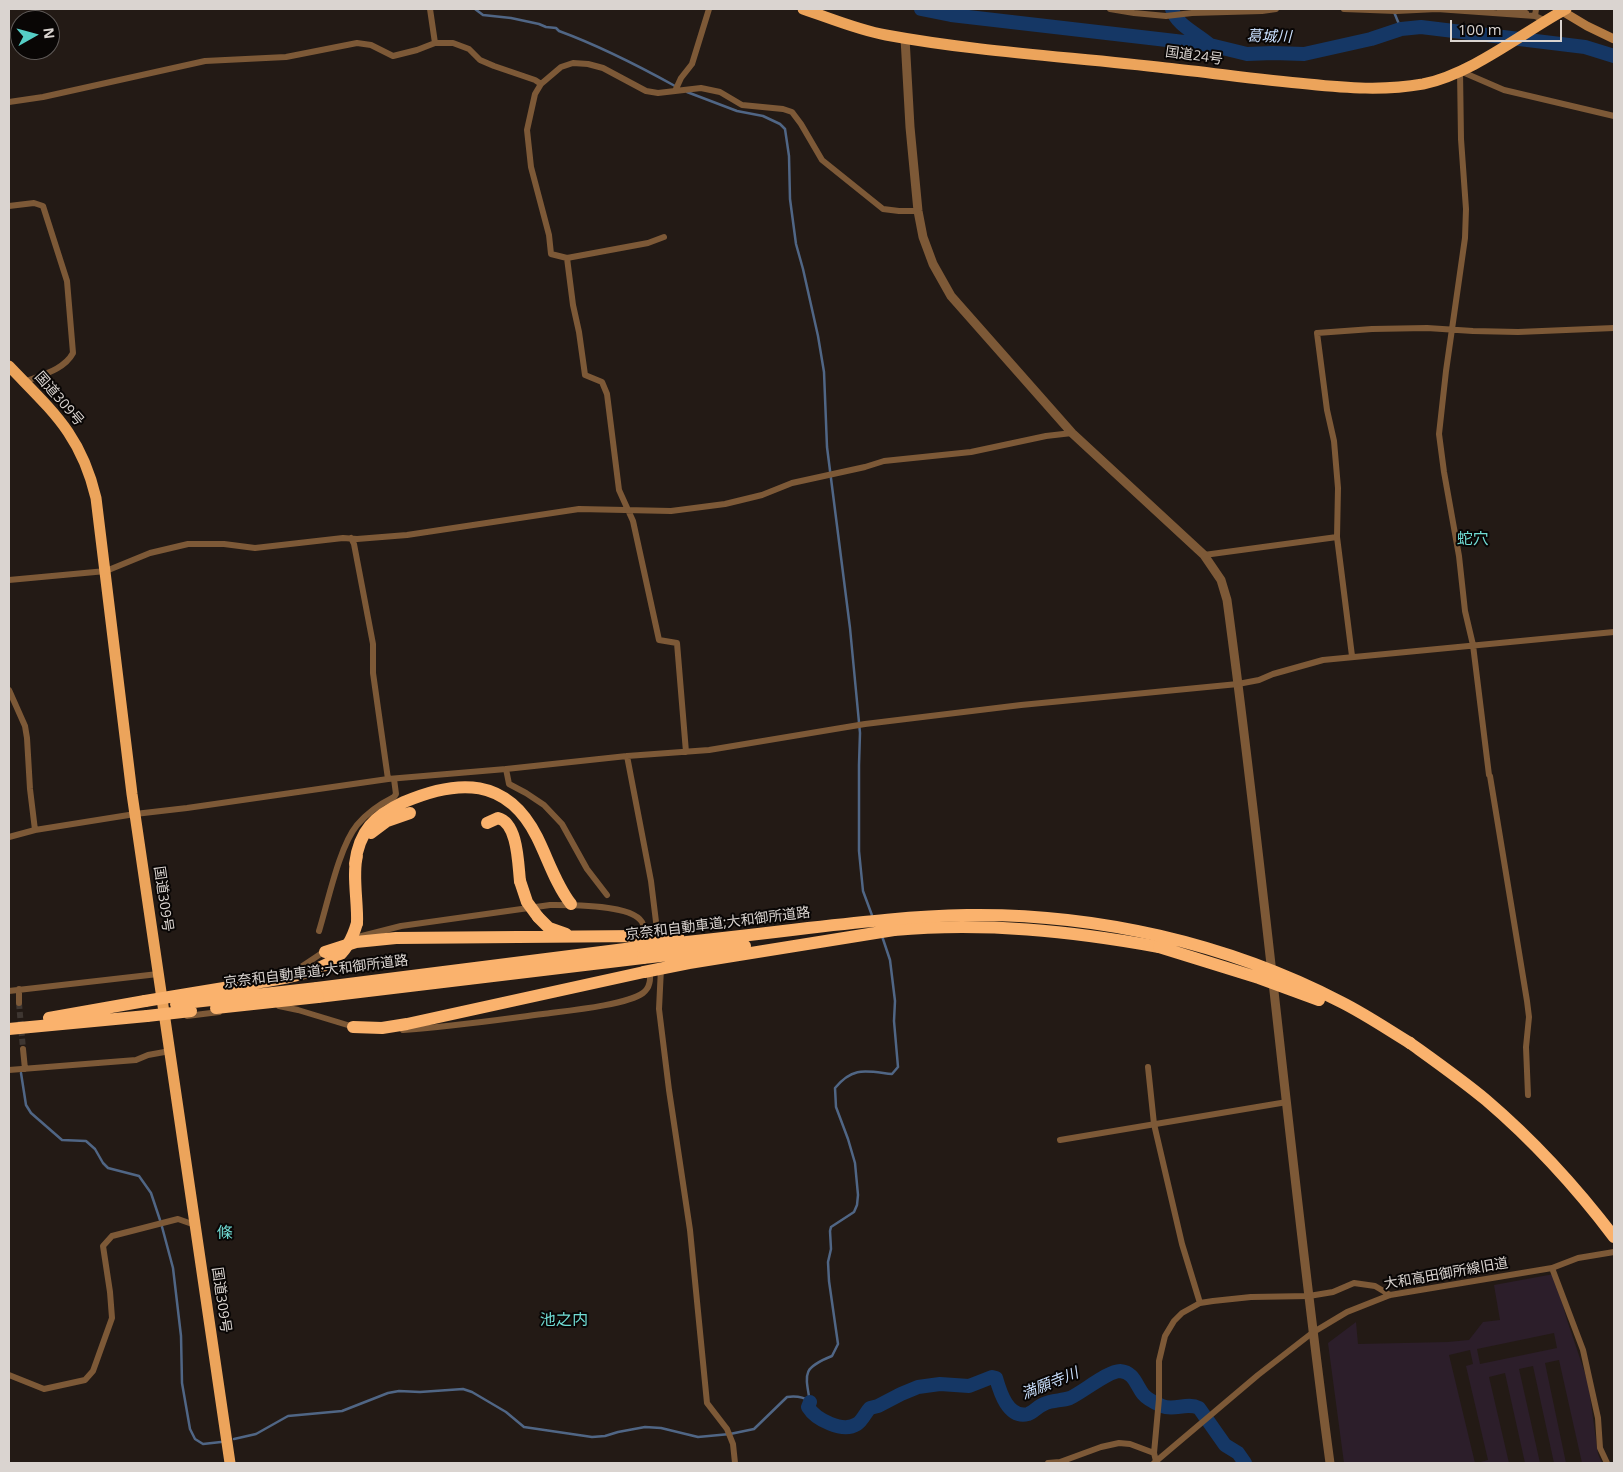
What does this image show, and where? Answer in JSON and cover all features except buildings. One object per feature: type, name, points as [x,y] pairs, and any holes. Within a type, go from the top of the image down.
[{"type":"highway","name":"国道24号","points":[[803,9],[886,35],[940,44],[1158,67],[1249,79],[1348,88],[1389,89],[1425,83],[1460,71],[1481,60],[1537,19],[1564,10]]},
{"type":"highway","name":"国道309号","points":[[9,366],[52,410],[81,452],[96,498],[135,814],[230,1463]]},
{"type":"highway","points":[[146,1008],[273,980],[320,967],[337,958],[344,951],[354,934],[357,924],[358,899],[355,864],[358,844],[362,835],[380,815],[413,799],[448,788],[476,788],[504,797],[525,817],[536,835],[562,891],[571,904]]},
{"type":"highway","points":[[355,864],[361,845],[372,832],[396,817],[410,813]]},
{"type":"highway","points":[[536,835],[525,823],[508,815],[495,816],[487,823],[498,818],[505,821],[510,827],[515,841],[520,881],[526,902],[538,917],[549,928],[581,937],[641,947]]},
{"type":"highway","name":"京奈和自動車道;大和御所道路","points":[[11,1025],[146,1008],[317,992],[641,947],[710,935],[721,938],[927,916],[1016,916],[1058,919],[1101,925],[1182,941],[1261,967],[1340,1002],[1373,1020],[1410,1043],[1485,1100],[1516,1127],[1576,1190],[1614,1237]]},
{"type":"highway","name":"京奈和自動車道;大和御所道路","points":[[641,947],[928,927],[1018,928],[1099,937],[1159,947],[1236,970],[1345,1011],[1410,1043]]},
{"type":"highway","points":[[353,1027],[382,1028],[407,1024],[689,963],[894,930]]},
{"type":"highway","points":[[325,952],[350,944],[380,938],[581,937]]},
{"type":"main road","points":[[1564,10],[1587,26],[1614,39]]},
{"type":"street","points":[[430,9],[435,42]]},
{"type":"street","points":[[676,91],[679,82],[692,64],[709,9]]},
{"type":"street","points":[[1110,9],[1134,14],[1196,11],[1262,12],[1276,9]]},
{"type":"street","points":[[1344,9],[1436,9],[1537,19]]},
{"type":"street","points":[[1500,9],[1522,11],[1537,19]]},
{"type":"street","points":[[1536,9],[1537,19]]},
{"type":"street","points":[[905,38],[918,211],[923,237],[933,264],[951,296],[1072,433],[1204,555],[1221,580],[1227,600],[1263,881],[1312,1333],[1330,1463]]},
{"type":"street","points":[[9,102],[43,97],[205,60],[286,57],[357,43],[371,45],[393,56],[417,50],[435,42],[452,43],[469,49],[480,60],[542,84]]},
{"type":"street","points":[[664,237],[648,243],[568,258],[551,254],[531,167],[527,130],[535,94],[542,84],[561,67],[573,63],[588,64],[603,68],[646,91],[658,93],[701,88],[720,92],[742,105],[792,112],[822,160],[883,209],[899,212],[918,211]]},
{"type":"street","points":[[1528,1095],[1526,1047],[1529,1017],[1528,1001],[1489,775],[1474,645],[1464,611],[1459,556],[1439,434],[1465,238],[1466,209],[1461,139],[1460,71],[1504,90],[1614,116]]},
{"type":"street","points":[[9,206],[34,203],[43,206],[67,280],[73,353],[64,365],[24,382]]},
{"type":"street","points":[[568,258],[572,305],[579,332],[585,375],[602,382],[607,394],[619,490],[633,520],[658,640],[677,643],[686,752]]},
{"type":"street","points":[[1352,656],[1337,537],[1338,488],[1334,441],[1327,410],[1318,333],[1372,329],[1427,328],[1473,332],[1518,332],[1614,328]]},
{"type":"street","points":[[9,580],[106,571],[150,553],[188,544],[224,544],[255,548],[352,538],[407,535],[580,509],[671,511],[725,504],[762,495],[792,483],[884,462],[971,452],[1046,436],[1072,433]]},
{"type":"street","points":[[1204,555],[1337,537]]},
{"type":"street","points":[[319,931],[347,839],[356,825],[367,814],[396,794],[391,779],[373,673],[373,644],[352,538]]},
{"type":"street","points":[[9,837],[35,830],[135,814],[391,779],[686,752],[751,744],[865,724],[1031,704],[1238,684],[1323,660],[1352,656],[1614,632]]},
{"type":"street","points":[[9,690],[25,726],[35,830]]},
{"type":"street","points":[[626,756],[651,881],[661,974],[659,1009],[690,1230],[707,1403],[727,1429],[733,1444],[735,1463]]},
{"type":"street","points":[[506,769],[509,784],[544,805],[562,824],[587,869],[607,896]]},
{"type":"street","points":[[162,1002],[261,988],[281,980],[325,952],[358,936],[392,928],[514,910],[571,904],[622,911],[636,916],[642,921],[650,978],[650,984],[642,995],[590,1008],[432,1028],[383,1030],[353,1027],[286,1007],[265,1007],[164,1019]]},
{"type":"street","points":[[292,973],[287,983],[287,994],[291,1003],[298,1010]]},
{"type":"street","points":[[9,991],[158,974]]},
{"type":"street","points":[[19,989],[19,1003]]},
{"type":"street","points":[[23,1050],[25,1069]]},
{"type":"street","points":[[9,1070],[136,1060],[148,1055],[170,1051]]},
{"type":"street","points":[[1148,1067],[1154,1124],[1182,1244],[1200,1303]]},
{"type":"street","points":[[1060,1140],[1287,1102]]},
{"type":"street","points":[[9,1375],[44,1389],[85,1380],[93,1371],[112,1318],[103,1246],[105,1242],[112,1236],[178,1219],[195,1225]]},
{"type":"street","name":"大和高田御所線旧道","points":[[1155,1462],[1312,1333],[1347,1312],[1390,1295],[1552,1268],[1578,1258],[1614,1252]]},
{"type":"street","points":[[1552,1268],[1584,1350],[1598,1418],[1600,1448],[1607,1463]]},
{"type":"street","points":[[1155,1462],[1158,1361],[1165,1336],[1174,1321],[1182,1313],[1200,1303],[1213,1300],[1309,1296],[1333,1292],[1354,1283],[1375,1286],[1390,1295]]},
{"type":"street","points":[[1048,1463],[1060,1462],[1118,1443],[1130,1444],[1154,1453]]},
{"type":"shaded area","points":[[1554,1274],[1588,1382],[1598,1454],[1602,1463],[1582,1463],[1559,1360],[1545,1363],[1566,1463],[1554,1463],[1533,1366],[1519,1369],[1540,1463],[1525,1463],[1505,1373],[1489,1377],[1509,1463],[1477,1463],[1488,1460],[1466,1366],[1473,1364],[1470,1350],[1449,1355],[1475,1463],[1344,1463],[1328,1343],[1356,1322],[1358,1344],[1469,1340],[1483,1322],[1500,1320],[1494,1285]],"holes":[[[1554,1333],[1557,1348],[1480,1364],[1477,1349]]]},
{"type":"waterway","points":[[475,9],[483,15],[511,18],[556,28],[618,56],[675,86]]},
{"type":"waterway","name":"葛城川","points":[[921,9],[951,15],[1210,45],[1247,54],[1304,54],[1371,39],[1401,29],[1421,27],[1585,47],[1614,56]]},
{"type":"waterway","points":[[1172,9],[1174,15],[1183,25],[1210,45]]},
{"type":"waterway","points":[[1394,12],[1401,29]]},
{"type":"waterway","points":[[687,92],[737,111],[763,116],[780,124],[785,129],[789,156],[790,199],[796,244],[818,336],[824,372],[827,447],[850,628],[860,733],[859,851],[863,891],[873,918]]},
{"type":"waterway","points":[[810,1402],[807,1384],[808,1373],[815,1364],[832,1356],[838,1344],[829,1281],[830,1231],[831,1227],[854,1212],[858,1195],[855,1163],[836,1107],[835,1088],[854,1073],[867,1071],[892,1074],[898,1067],[894,1021],[895,1001],[890,960],[882,936]]},
{"type":"waterway","points":[[21,1073],[26,1105],[31,1113],[62,1140],[86,1141],[95,1149],[108,1168],[139,1176],[151,1193],[173,1268],[181,1336],[182,1383],[190,1429],[195,1439],[203,1444],[221,1442]]},
{"type":"waterway","name":"満願寺川","points":[[810,1402],[808,1407],[817,1416],[830,1424],[845,1427],[857,1424],[870,1408],[918,1387],[940,1384],[969,1386],[992,1377],[996,1378],[1003,1397],[1010,1408],[1015,1412],[1028,1414],[1047,1403],[1070,1398],[1109,1374],[1120,1371],[1132,1376],[1145,1396],[1159,1405],[1171,1408],[1190,1406],[1199,1408],[1225,1445],[1238,1453],[1245,1463]]},
{"type":"waterway","points":[[234,1439],[256,1434],[288,1416],[342,1411],[388,1393],[399,1391],[420,1392],[463,1389],[472,1392],[506,1412],[524,1427],[592,1437],[645,1427],[661,1428],[698,1437],[730,1434],[754,1429],[787,1397],[804,1398],[809,1401]]},
{"type":"tunnel","points":[[19,1003],[23,1049]]},
{"type":"district","name":"蛇穴","points":[[1473,539]]},
{"type":"district","name":"條","points":[[225,1233]]},
{"type":"district","name":"池之内","points":[[564,1320]]}]
